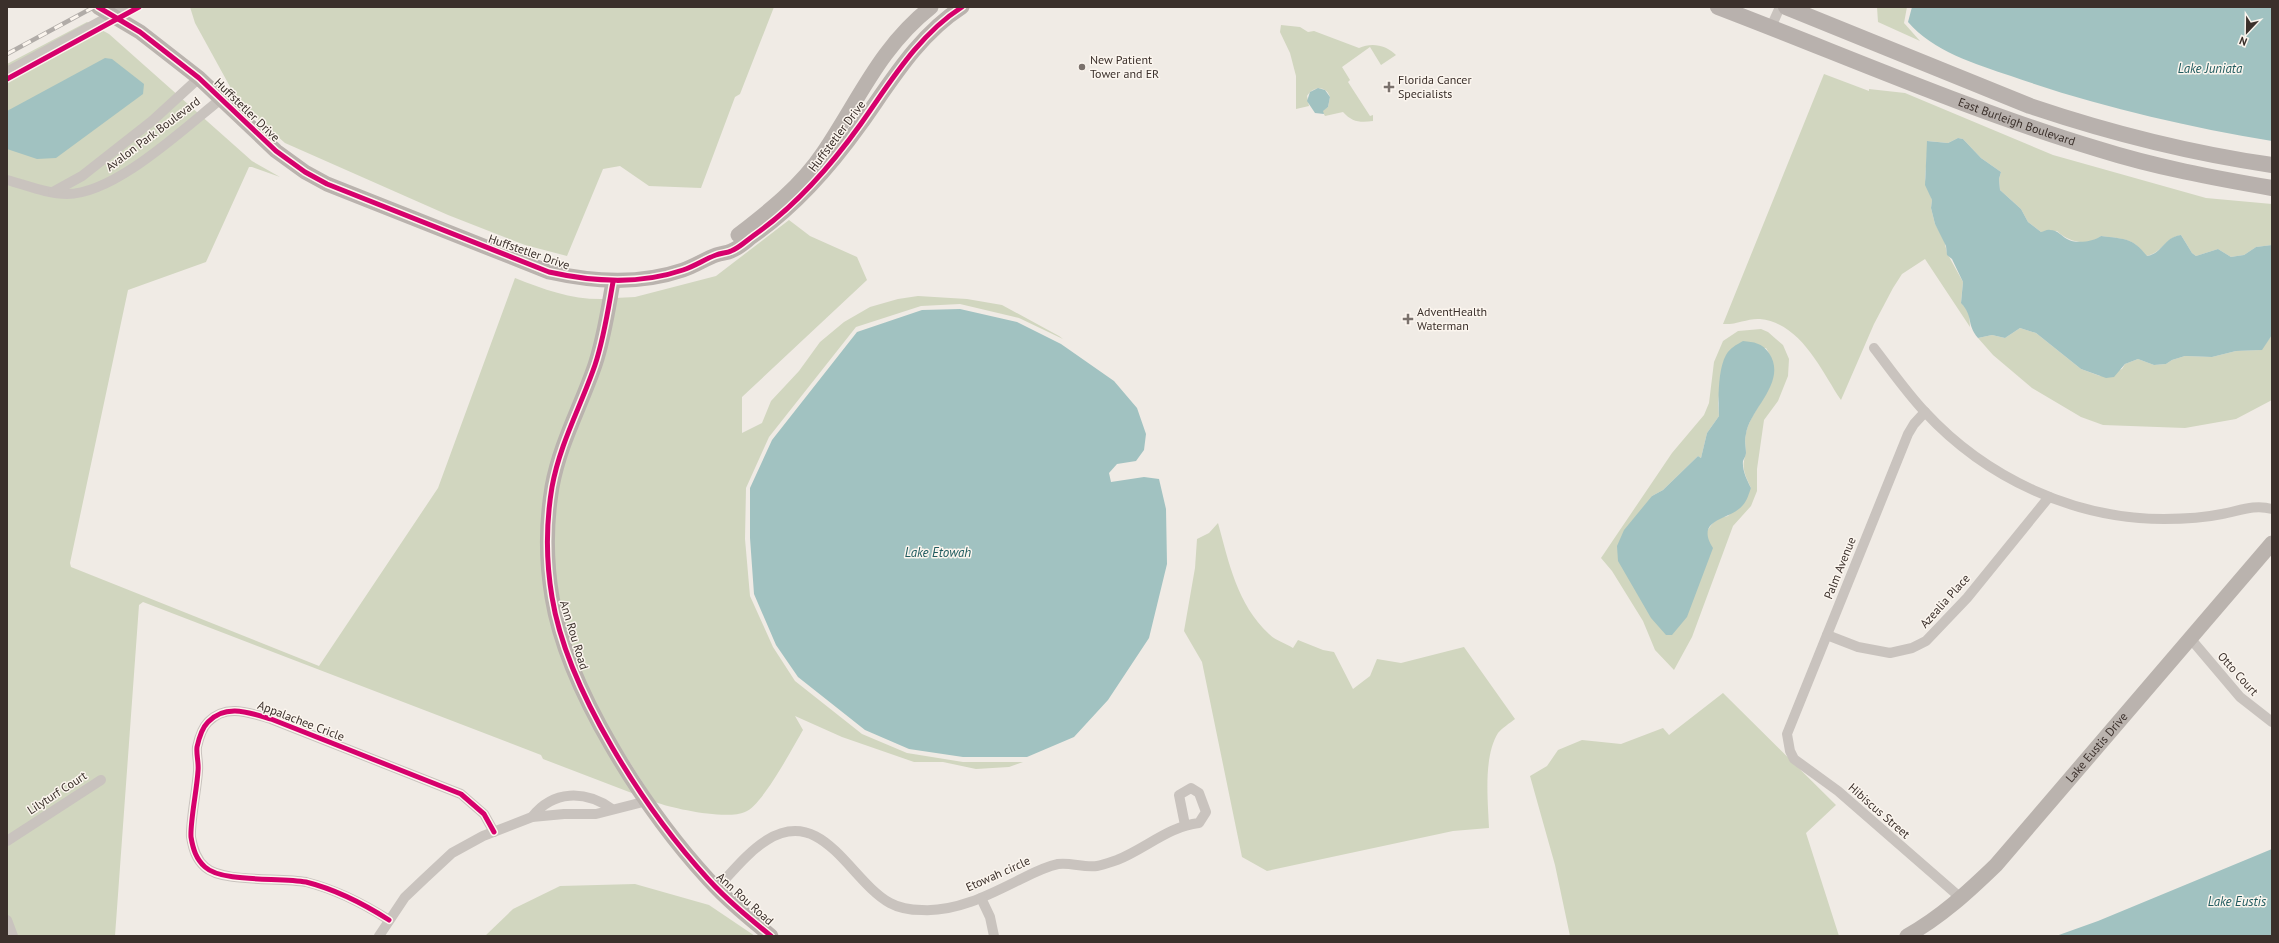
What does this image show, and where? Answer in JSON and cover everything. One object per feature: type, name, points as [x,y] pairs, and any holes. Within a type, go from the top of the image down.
[{"type":"main road","name":"East Burleigh Boulevard","points":[[1718,7],[1922,88],[2056,136],[2144,161],[2272,188]]},
{"type":"main road","name":"East Burleigh Boulevard","points":[[1786,7],[2023,104],[2065,118],[2105,131],[2189,151],[2272,165]]},
{"type":"street","name":"Huffstetler Drive","points":[[98,7],[140,32],[199,78],[276,151],[305,172],[327,184],[549,272],[580,279],[613,282],[649,278],[683,270],[717,255],[731,251],[763,229],[815,182],[833,161],[894,75],[912,53],[930,34],[962,7]]},
{"type":"street","points":[[7,72],[127,7]]},
{"type":"street","name":"Huffstetler Drive","points":[[717,255],[726,244],[786,196],[807,175],[823,154],[880,61],[898,38],[931,7]]},
{"type":"street","points":[[1771,27],[1780,7]]},
{"type":"street","name":"Avalon Park Boulevard","points":[[53,192],[82,176],[152,121],[199,78]]},
{"type":"street","name":"Avalon Park Boulevard","points":[[7,180],[53,192],[67,194],[94,190],[115,180],[221,99]]},
{"type":"street","name":"Ann Rou Road","points":[[613,282],[598,354],[560,454],[552,487],[548,559],[552,598],[559,630],[572,666],[610,742],[647,801],[678,843],[717,888],[746,916],[771,936]]},
{"type":"street","points":[[1874,348],[1925,412],[1972,454],[2009,477],[2049,497],[2085,509],[2136,518],[2197,518],[2256,507],[2272,509]]},
{"type":"street","name":"Palm Avenue","points":[[1787,738],[1787,734],[1908,434],[1914,424],[1925,412]]},
{"type":"street","name":"Azealia Place","points":[[1827,635],[1858,647],[1876,652],[1890,653],[1912,648],[1926,641],[1966,598],[2049,497]]},
{"type":"street","name":"Lake Eustis Drive","points":[[1908,936],[1927,925],[1962,899],[1996,865],[2272,543]]},
{"type":"street","name":"Otto Court","points":[[2190,638],[2240,696],[2272,722]]},
{"type":"street","name":"Appalachee Cricle","points":[[389,920],[375,911],[334,892],[306,882],[223,876],[206,868],[195,854],[191,836],[198,768],[197,748],[200,736],[208,722],[224,713],[240,710],[271,719],[461,794],[484,814],[494,832]]},
{"type":"street","name":"Hibiscus Street","points":[[1787,738],[1790,751],[1798,762],[1838,791],[1962,899]]},
{"type":"street","name":"Lilyturf Court","points":[[7,841],[101,780]]},
{"type":"street","points":[[532,817],[537,810],[557,798],[566,795],[582,795],[612,809]]},
{"type":"street","points":[[557,798],[561,814]]},
{"type":"street","points":[[379,936],[405,897],[452,853],[494,832],[532,817],[561,814],[596,814],[647,801]]},
{"type":"street","name":"Etowah circle","points":[[717,888],[755,849],[777,834],[792,831],[810,833],[835,850],[872,888],[888,902],[901,908],[939,911],[981,898],[1039,870],[1058,864],[1096,866],[1118,860],[1186,825]]},
{"type":"street","points":[[981,898],[990,917],[994,936]]},
{"type":"street","points":[[7,920],[14,936]]},
{"type":"green space","points":[[190,7],[774,7],[740,94],[735,97],[701,188],[649,186],[620,166],[603,169],[567,256],[525,245],[448,215],[285,143],[239,103],[195,23]]},
{"type":"green space","points":[[1877,7],[1907,7],[1904,23],[1920,41],[1878,22]]},
{"type":"green space","points":[[87,22],[109,34],[252,161],[280,177],[249,167],[206,262],[128,290],[70,563],[71,567],[319,666],[438,488],[515,278],[570,296],[605,299],[597,342],[555,453],[547,599],[637,795],[543,759],[541,755],[143,602],[139,605],[115,936],[7,936],[7,64]]},
{"type":"green space","points":[[1281,25],[1300,27],[1308,32],[1314,31],[1359,48],[1369,45],[1383,47],[1396,55],[1381,65],[1370,47],[1342,67],[1350,80],[1348,82],[1370,116],[1373,115],[1373,121],[1356,121],[1343,112],[1325,116],[1322,111],[1328,107],[1330,97],[1326,90],[1319,88],[1313,90],[1307,96],[1309,106],[1296,109],[1296,76],[1290,53],[1280,32]]},
{"type":"green space","points":[[1824,74],[1869,91],[1869,89],[1905,93],[2053,155],[2206,198],[2272,204],[2272,245],[2256,247],[2244,255],[2231,257],[2218,249],[2196,256],[2192,253],[2181,235],[2171,239],[2151,255],[2146,256],[2136,245],[2126,240],[2101,236],[2090,241],[2078,242],[2067,238],[2057,231],[2041,232],[2028,222],[2021,209],[2000,190],[1999,179],[2001,172],[1981,158],[1963,139],[1958,138],[1948,143],[1928,141],[1925,179],[1932,200],[1931,208],[1935,224],[1944,239],[1947,253],[1963,282],[1961,302],[1969,313],[1970,327],[1925,259],[1902,274],[1893,288],[1874,324],[1841,400],[1808,350],[1798,338],[1787,329],[1774,322],[1760,319],[1733,324],[1723,324]]},
{"type":"green space","points":[[789,220],[810,236],[857,257],[867,280],[742,397],[742,433],[762,423],[771,401],[799,371],[820,342],[844,322],[870,307],[898,299],[918,296],[967,299],[1002,305],[1063,339],[1019,318],[960,304],[921,306],[856,327],[769,437],[746,488],[745,539],[750,596],[773,647],[795,681],[862,734],[907,753],[963,762],[1023,762],[1009,767],[976,769],[943,762],[914,762],[842,737],[795,716],[803,730],[777,775],[760,799],[745,812],[737,814],[726,815],[700,813],[655,802],[615,739],[586,686],[564,628],[553,558],[557,488],[615,298],[635,297],[716,276]]},
{"type":"green space","points":[[2020,328],[2036,333],[2081,369],[2100,376],[2122,369],[2125,364],[2138,359],[2154,365],[2166,364],[2172,360],[2185,356],[2212,357],[2236,351],[2261,350],[2272,335],[2272,400],[2236,419],[2185,428],[2103,425],[2081,417],[2032,388],[1993,355],[1978,338],[1992,335],[2005,338]]},
{"type":"green space","points":[[1761,329],[1768,332],[1783,345],[1789,359],[1788,376],[1778,401],[1764,420],[1757,469],[1757,491],[1751,506],[1733,526],[1692,637],[1674,670],[1655,650],[1643,621],[1612,571],[1601,558],[1672,453],[1704,415],[1709,403],[1714,362],[1723,341],[1738,331]],"holes":[[[1766,348],[1772,360],[1773,371],[1771,382],[1750,422],[1745,436],[1746,452],[1744,468],[1751,488],[1728,516],[1719,518],[1712,524],[1707,531],[1707,539],[1640,598],[1631,580],[1652,496],[1663,490],[1698,456],[1701,458],[1707,433],[1719,416],[1718,403],[1723,363]]]},
{"type":"green space","points":[[1218,523],[1236,582],[1249,610],[1258,622],[1271,636],[1293,648],[1298,640],[1323,650],[1334,652],[1353,689],[1370,676],[1377,659],[1401,663],[1464,647],[1515,719],[1498,733],[1490,754],[1487,792],[1489,828],[1453,831],[1267,871],[1242,857],[1202,662],[1184,631],[1195,568],[1197,539],[1209,533]]},
{"type":"green space","points":[[1723,693],[1836,805],[1806,833],[1839,936],[1570,936],[1555,865],[1530,776],[1547,766],[1558,750],[1582,740],[1621,744],[1663,728],[1669,735]]},
{"type":"green space","points":[[635,884],[709,905],[755,936],[485,936],[513,909],[560,886]]},
{"type":"water","name":"Lake Juniata","points":[[1912,7],[2272,7],[2272,141],[2173,122],[2107,106],[1983,67],[1942,49],[1918,32],[1908,22]]},
{"type":"water","points":[[105,58],[112,59],[144,84],[143,94],[56,158],[37,159],[7,149],[7,111]]},
{"type":"water","points":[[1318,88],[1325,90],[1330,97],[1328,107],[1323,111],[1324,114],[1315,113],[1307,101],[1310,92]]},
{"type":"water","points":[[1958,138],[1963,139],[1981,158],[2001,172],[1999,179],[2000,190],[2021,209],[2028,222],[2041,232],[2053,230],[2070,241],[2079,242],[2089,241],[2101,236],[2127,240],[2137,245],[2147,256],[2152,255],[2175,236],[2181,235],[2192,253],[2196,256],[2218,249],[2231,257],[2244,255],[2256,247],[2272,245],[2272,335],[2262,350],[2236,351],[2212,357],[2185,356],[2172,360],[2166,364],[2154,365],[2138,359],[2125,364],[2114,377],[2106,378],[2081,369],[2036,333],[2020,328],[2005,338],[1992,335],[1978,338],[1972,329],[1967,312],[1961,303],[1963,282],[1952,259],[1947,255],[1946,246],[1935,224],[1931,208],[1932,200],[1925,185],[1927,141],[1948,143]]},
{"type":"water","name":"Lake Etowah","points":[[960,309],[1017,322],[1061,344],[1114,381],[1137,408],[1146,434],[1144,450],[1136,461],[1117,464],[1109,473],[1111,482],[1144,477],[1159,479],[1166,509],[1167,564],[1149,638],[1108,700],[1074,737],[1027,757],[963,757],[909,749],[865,730],[798,677],[776,645],[754,594],[750,538],[750,488],[772,440],[857,332],[922,310]]},
{"type":"water","points":[[1743,341],[1764,347],[1769,353],[1774,364],[1774,374],[1771,385],[1749,424],[1745,437],[1746,453],[1743,461],[1743,468],[1751,488],[1743,505],[1711,525],[1708,531],[1708,538],[1713,548],[1687,617],[1672,635],[1666,635],[1651,618],[1618,561],[1617,546],[1624,530],[1652,496],[1663,490],[1698,456],[1701,458],[1707,433],[1719,416],[1719,385],[1723,361],[1729,350]]},
{"type":"water","name":"Lake Eustis","points":[[2272,849],[2272,936],[2056,936],[2098,921]]},
{"type":"railway","points":[[7,54],[94,7]]},
{"type":"cycle path","points":[[98,7],[140,32],[199,78],[276,151],[305,172],[327,184],[549,272],[600,280],[633,280],[666,275],[692,267],[708,258],[734,250],[740,246],[784,212],[798,199],[849,141],[905,61],[931,32],[962,7]]},
{"type":"cycle path","points":[[7,79],[139,7]]},
{"type":"cycle path","points":[[613,282],[601,345],[595,365],[565,440],[552,487],[548,528],[548,556],[552,597],[560,633],[574,671],[591,709],[612,747],[659,819],[715,887],[738,909],[771,936]]},
{"type":"cycle path","points":[[389,920],[349,898],[317,885],[306,882],[252,879],[224,875],[213,872],[202,864],[194,850],[191,831],[198,771],[197,747],[201,733],[208,722],[215,716],[230,711],[247,712],[271,719],[461,794],[484,814],[494,832]]},
{"type":"place","name":"New Patient Tower and ER","points":[[1082,67]]},
{"type":"place","name":"Florida Cancer Specialists","points":[[1389,87]]},
{"type":"place","name":"AdventHealth Waterman","points":[[1408,319]]}]
